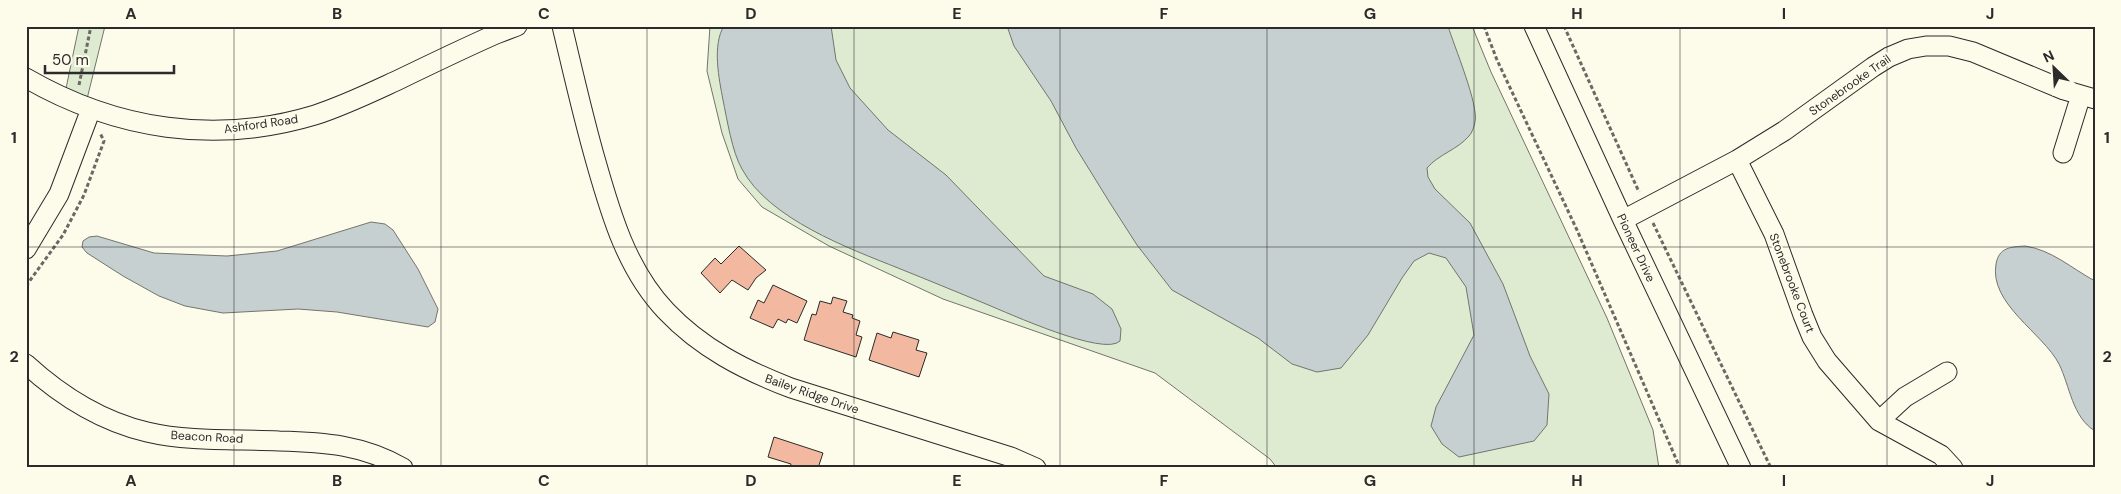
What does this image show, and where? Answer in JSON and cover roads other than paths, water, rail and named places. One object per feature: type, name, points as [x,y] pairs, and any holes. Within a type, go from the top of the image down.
[{"type":"street","name":"Ashford Road","points":[[26,78],[91,109],[126,120],[166,128],[202,130],[243,129],[280,124],[316,115],[355,100],[517,26]]},
{"type":"street","name":"Bailey Ridge Drive","points":[[562,26],[611,217],[626,251],[646,285],[665,310],[690,334],[720,355],[758,376],[1011,457],[1033,467]]},
{"type":"street","name":"Pioneer Drive","points":[[1534,26],[1623,220],[1741,468]]},
{"type":"street","name":"Stonebrooke Trail","points":[[1623,220],[1737,160],[1784,131],[1889,57],[1908,49],[1926,46],[1949,46],[1973,52],[2025,75],[2088,97]]},
{"type":"street","points":[[2063,153],[2088,97]]},
{"type":"street","points":[[26,249],[59,194],[91,109]]},
{"type":"street","name":"Stonebrooke Court","points":[[1737,160],[1774,234],[1812,337],[1828,360],[1879,421]]},
{"type":"street","name":"Beacon Road","points":[[26,364],[48,384],[78,405],[112,421],[148,432],[180,437],[326,442],[358,448],[385,457],[403,468]]},
{"type":"street","points":[[1947,372],[1906,397],[1879,421],[1941,455],[1953,468]]}]
